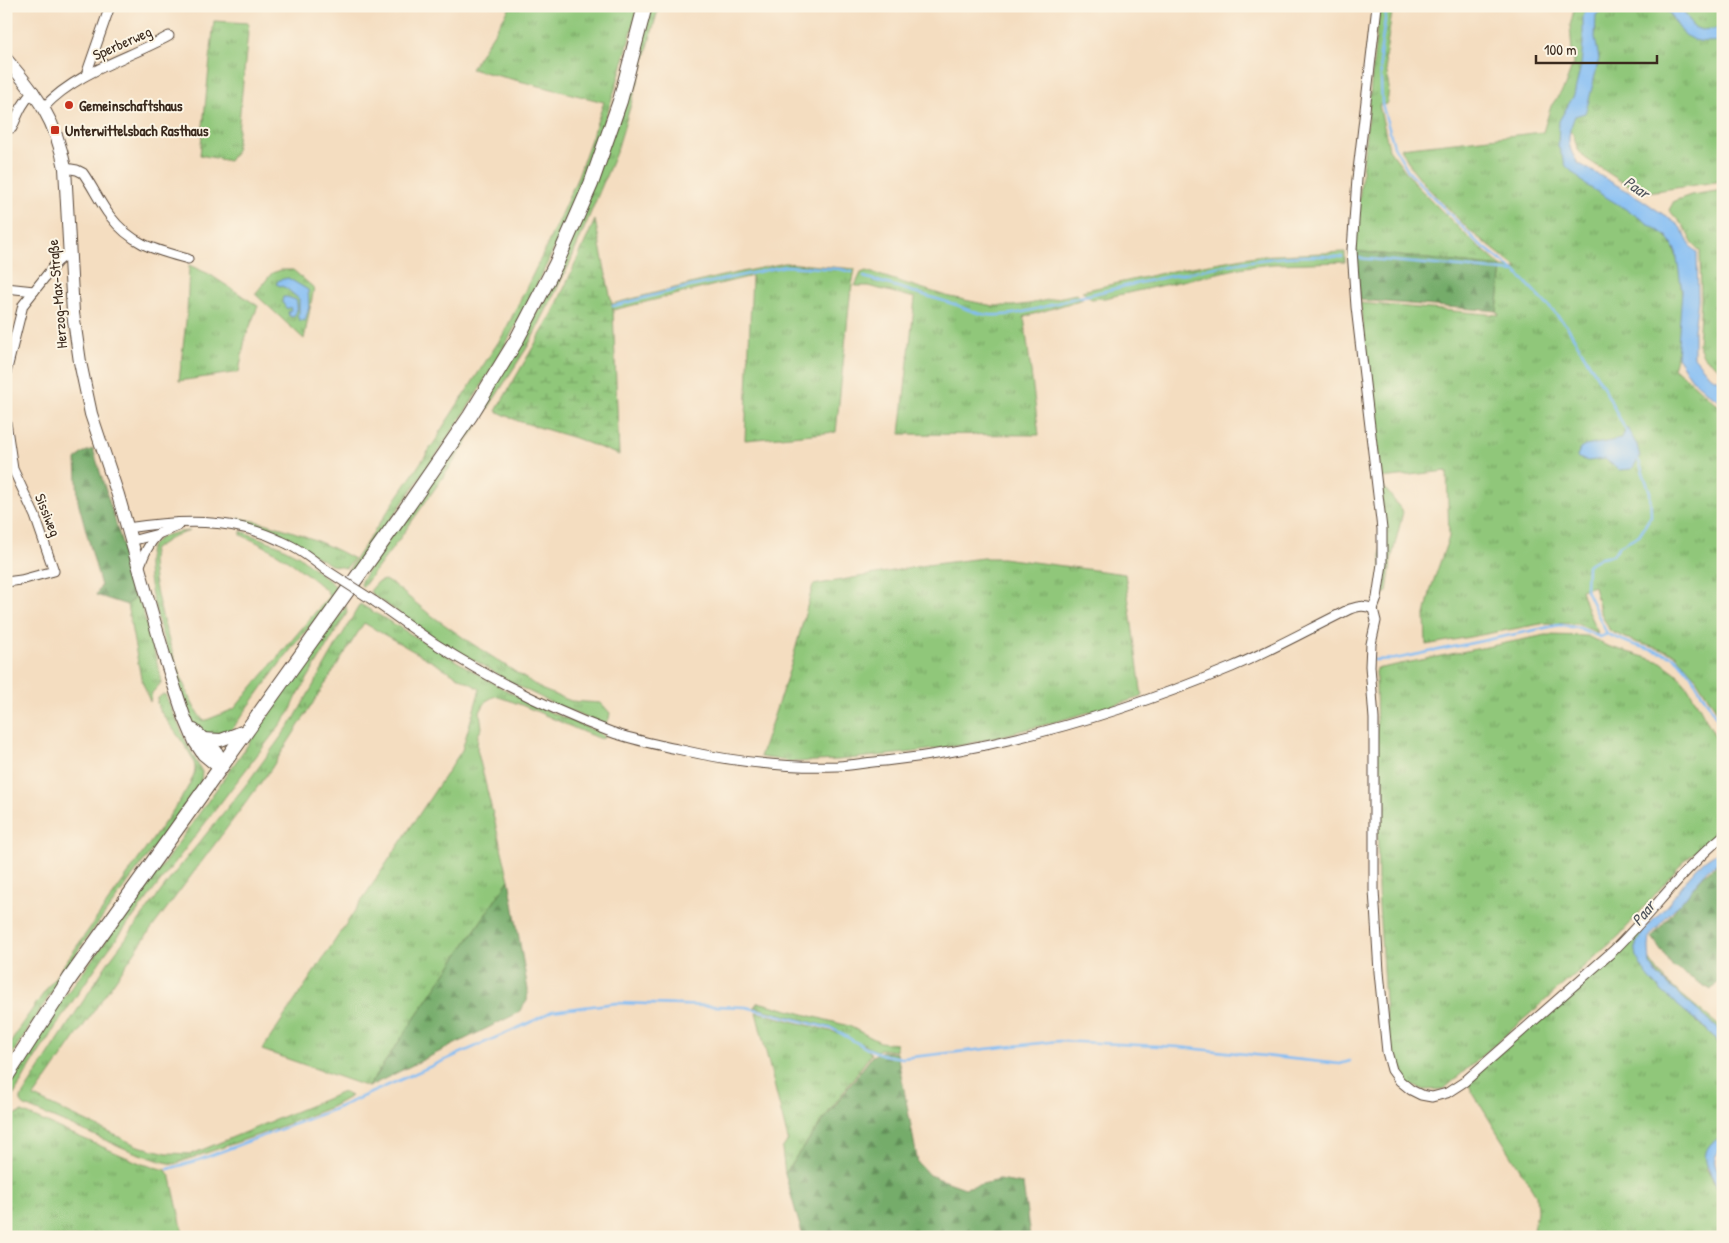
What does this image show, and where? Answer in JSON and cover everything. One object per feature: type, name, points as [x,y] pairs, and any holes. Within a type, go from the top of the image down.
[{"type":"main road","points":[[6,1077],[70,978],[332,613],[470,416],[520,334],[556,264],[591,184],[620,101],[645,6]]},
{"type":"main road","name":"Herzog-Max-Straße","points":[[6,59],[34,91],[44,106],[55,130],[65,168],[73,313],[85,386],[94,423],[118,495],[184,716],[192,737],[203,754],[222,766]]},
{"type":"main road","points":[[184,716],[202,739],[216,751],[222,766]]},
{"type":"main road","points":[[202,739],[221,740],[247,730]]},
{"type":"street","name":"Sperberweg","points":[[86,75],[110,6]]},
{"type":"street","points":[[1377,6],[1357,179],[1352,250],[1356,307],[1382,529],[1382,564],[1377,598],[1373,609],[1376,621],[1371,644],[1370,666],[1374,719],[1374,890],[1379,972],[1387,1052],[1392,1070],[1400,1081],[1411,1090],[1432,1097],[1447,1094],[1464,1082],[1613,951],[1636,929],[1687,869],[1723,836]]},
{"type":"street","name":"Sperberweg","points":[[44,106],[55,94],[101,66],[147,48],[169,36]]},
{"type":"street","points":[[12,128],[20,108],[34,91]]},
{"type":"street","points":[[65,168],[83,173],[110,216],[140,244],[154,250],[188,259]]},
{"type":"street","points":[[6,373],[23,306],[57,262],[62,257],[69,255]]},
{"type":"street","points":[[6,288],[34,291]]},
{"type":"street","name":"Sissiweg","points":[[6,422],[13,468],[35,516],[54,571],[6,582]]},
{"type":"street","points":[[129,534],[154,524],[190,522],[221,523],[260,532],[302,552],[435,643],[508,686],[559,710],[637,740],[709,756],[795,766],[838,766],[907,758],[967,749],[1046,730],[1116,710],[1197,681],[1234,666],[1350,609],[1367,606],[1373,609]]},
{"type":"street","points":[[139,568],[149,545],[158,534],[190,522]]},
{"type":"street","points":[[129,534],[158,534]]},
{"type":"green space","points":[[511,6],[638,6],[624,60],[589,165],[546,267],[494,365],[465,412],[352,574],[348,570],[440,434],[503,335],[577,179],[604,102],[471,69]]},
{"type":"green space","points":[[651,6],[659,6],[617,150],[568,267],[528,346],[455,460],[363,587],[361,581],[542,304]]},
{"type":"green space","points":[[1379,6],[1393,6],[1385,59],[1389,88],[1387,104],[1379,105],[1389,149],[1416,185],[1468,237],[1502,267],[1354,251]]},
{"type":"green space","points":[[1575,6],[1723,6],[1723,181],[1648,192],[1627,185],[1585,158],[1578,150],[1572,132],[1559,131],[1558,146],[1623,205],[1667,237],[1674,248],[1681,281],[1682,301],[1679,339],[1673,368],[1723,408],[1723,721],[1694,675],[1674,653],[1635,642],[1610,631],[1600,611],[1594,586],[1581,590],[1588,612],[1598,633],[1577,624],[1546,623],[1426,645],[1425,615],[1431,588],[1449,537],[1447,471],[1381,478],[1360,303],[1499,315],[1497,311],[1502,267],[1519,269],[1471,232],[1427,187],[1411,167],[1401,148],[1543,132],[1551,106],[1564,88],[1573,64],[1570,26]]},
{"type":"green space","points":[[214,21],[249,23],[236,151],[229,161],[200,155]]},
{"type":"green space","points":[[1723,190],[1723,371],[1704,357],[1698,344],[1701,298],[1700,251],[1693,244],[1684,227],[1669,210],[1674,201],[1691,195]]},
{"type":"green space","points":[[595,220],[613,310],[619,455],[575,438],[518,421],[496,411],[553,313]]},
{"type":"green space","points":[[1354,251],[1502,267],[1497,311],[1360,300]]},
{"type":"green space","points":[[1345,252],[1345,262],[1274,264],[1245,267],[1105,298],[1091,299],[1082,291],[1186,268],[1256,256]]},
{"type":"green space","points":[[785,263],[855,269],[850,297],[836,432],[745,440],[752,276],[613,310],[612,304],[718,277]]},
{"type":"green space","points":[[189,265],[209,274],[258,306],[245,339],[239,372],[179,381],[187,313]]},
{"type":"green space","points":[[281,270],[293,270],[314,288],[304,339],[255,294],[272,273]]},
{"type":"green space","points":[[866,271],[946,296],[993,306],[1029,304],[1076,294],[1083,299],[1024,317],[1039,435],[900,434],[915,298],[868,286],[855,286],[861,273]]},
{"type":"green space","points":[[93,449],[138,595],[127,605],[96,595],[101,586],[78,501],[76,460],[82,453]]},
{"type":"green space","points":[[1381,483],[1403,512],[1391,561],[1387,592],[1381,595]]},
{"type":"green space","points":[[239,518],[298,534],[327,545],[354,559],[346,568],[331,565],[283,537],[239,522]]},
{"type":"green space","points":[[190,531],[174,536],[154,549],[152,560],[153,575],[163,619],[178,670],[196,710],[204,721],[234,709],[329,596],[327,591],[296,566],[276,553],[241,535],[241,531],[278,545],[299,556],[339,589],[295,644],[232,729],[226,735],[212,739],[196,728],[187,714],[161,632],[150,586],[148,567],[151,547],[160,538],[178,532]]},
{"type":"green space","points":[[983,558],[1002,558],[1125,574],[1142,697],[1044,725],[964,745],[838,760],[794,762],[760,757],[791,665],[813,585],[927,565]]},
{"type":"green space","points":[[384,580],[394,585],[428,613],[468,641],[543,690],[571,701],[601,703],[610,713],[609,719],[605,724],[599,723],[560,707],[510,682],[437,640],[372,594],[370,591],[378,582]]},
{"type":"green space","points":[[138,595],[160,673],[161,683],[152,693],[150,702],[141,678],[127,605]]},
{"type":"green space","points":[[360,604],[507,691],[598,732],[605,737],[601,739],[522,705],[495,696],[486,701],[480,712],[482,728],[478,735],[477,749],[509,880],[368,1087],[262,1050],[462,750],[480,689],[364,623],[271,769],[146,936],[34,1097],[138,1146],[167,1153],[192,1154],[343,1092],[351,1096],[331,1107],[261,1134],[174,1164],[131,1151],[25,1106],[20,1102],[20,1099],[109,961],[173,875],[245,786],[294,719]]},
{"type":"green space","points":[[346,606],[347,613],[297,696],[290,712],[105,954],[31,1065],[6,1109],[6,1090],[22,1061],[59,1004],[162,866]]},
{"type":"green space","points":[[1546,635],[1587,636],[1607,646],[1661,662],[1676,673],[1685,683],[1699,706],[1723,751],[1723,829],[1684,861],[1620,935],[1444,1089],[1425,1090],[1407,1084],[1395,1064],[1387,1033],[1378,890],[1376,669]]},
{"type":"green space","points":[[165,694],[186,742],[202,772],[201,781],[79,949],[6,1064],[6,1052],[19,1028],[172,812],[192,778],[195,768],[193,760],[158,706],[158,698]]},
{"type":"green space","points":[[1723,860],[1723,977],[1711,990],[1673,967],[1652,937],[1704,875]]},
{"type":"green space","points":[[509,880],[528,990],[527,1001],[518,1013],[368,1087]]},
{"type":"green space","points":[[1638,931],[1641,935],[1636,945],[1642,967],[1657,987],[1711,1034],[1723,1053],[1723,1135],[1706,1168],[1723,1198],[1723,1237],[1533,1237],[1537,1211],[1536,1195],[1471,1090],[1468,1081]]},
{"type":"green space","points":[[1649,959],[1665,981],[1723,1029],[1723,1033],[1666,985],[1650,964]]},
{"type":"green space","points":[[758,1002],[849,1026],[880,1042],[896,1044],[896,1051],[880,1049],[877,1051],[862,1043],[871,1054],[785,1174],[782,1149],[788,1140],[756,1012],[842,1034],[833,1028],[754,1007]]},
{"type":"green space","points":[[882,1051],[897,1053],[918,1163],[929,1175],[965,1188],[999,1180],[1023,1184],[1030,1237],[803,1237],[785,1174],[872,1056]]},
{"type":"green space","points":[[22,1112],[142,1164],[166,1170],[171,1178],[184,1237],[6,1237],[6,1130],[14,1115]]},
{"type":"water","points":[[1587,6],[1607,6],[1596,15],[1595,37],[1599,59],[1585,113],[1575,116],[1570,129],[1571,151],[1578,163],[1641,199],[1677,224],[1697,252],[1698,300],[1694,330],[1694,357],[1710,376],[1723,382],[1723,402],[1709,394],[1692,379],[1677,357],[1682,291],[1676,252],[1668,237],[1586,185],[1566,166],[1558,146],[1559,121],[1574,95],[1581,65],[1583,17]]},
{"type":"water","points":[[1664,6],[1681,6],[1693,27],[1702,30],[1723,28],[1723,41],[1699,41],[1686,36]]},
{"type":"water","points":[[288,278],[308,290],[309,307],[305,321],[299,320],[297,315],[299,313],[299,299],[286,288],[276,284],[279,280]]},
{"type":"water","points":[[283,297],[296,300],[297,309],[293,317],[289,316],[290,307],[287,309],[282,302]]},
{"type":"water","points":[[1627,428],[1637,445],[1640,457],[1632,469],[1619,470],[1605,459],[1588,461],[1578,458],[1580,449],[1585,446],[1621,439]]},
{"type":"water","points":[[1723,850],[1723,859],[1707,870],[1650,936],[1649,947],[1650,964],[1658,976],[1723,1033],[1723,1053],[1711,1034],[1664,994],[1653,982],[1637,957],[1636,945],[1645,929],[1669,903],[1699,865]]},
{"type":"water","points":[[1723,1135],[1723,1148],[1718,1152],[1715,1163],[1723,1183],[1723,1198],[1709,1170],[1706,1153],[1711,1144]]},
{"type":"waterway","points":[[1387,6],[1380,55],[1382,104],[1394,146],[1409,172],[1429,193],[1476,241],[1517,273],[1567,326],[1604,388],[1626,431]]},
{"type":"waterway","points":[[864,277],[957,305],[976,313],[999,315],[1031,310],[1129,285],[1225,265],[1283,257],[1342,257]]},
{"type":"waterway","points":[[1358,258],[1516,272]]},
{"type":"waterway","points":[[613,306],[675,290],[785,266],[839,269],[852,272]]},
{"type":"waterway","points":[[1638,459],[1650,492],[1651,516],[1639,535],[1619,546],[1613,555],[1601,557],[1587,565],[1586,590],[1607,634],[1634,645],[1673,656],[1683,665],[1723,729]]},
{"type":"waterway","points":[[1374,660],[1395,659],[1559,625],[1579,628],[1600,637],[1607,634]]},
{"type":"waterway","points":[[168,1169],[196,1161],[332,1110],[529,1023],[552,1011],[616,1003],[746,1007],[833,1029],[866,1048],[884,1055],[902,1058],[1059,1041],[1179,1047],[1340,1064],[1350,1061]]},
{"type":"place","name":"Gemeinschaftshaus","points":[[69,105]]},
{"type":"place","name":"Unterwittelsbach Rasthaus","points":[[55,130]]},
{"type":"water label","name":"Paar","points":[[1637,187]]},
{"type":"water label","name":"Paar","points":[[1643,913]]}]
